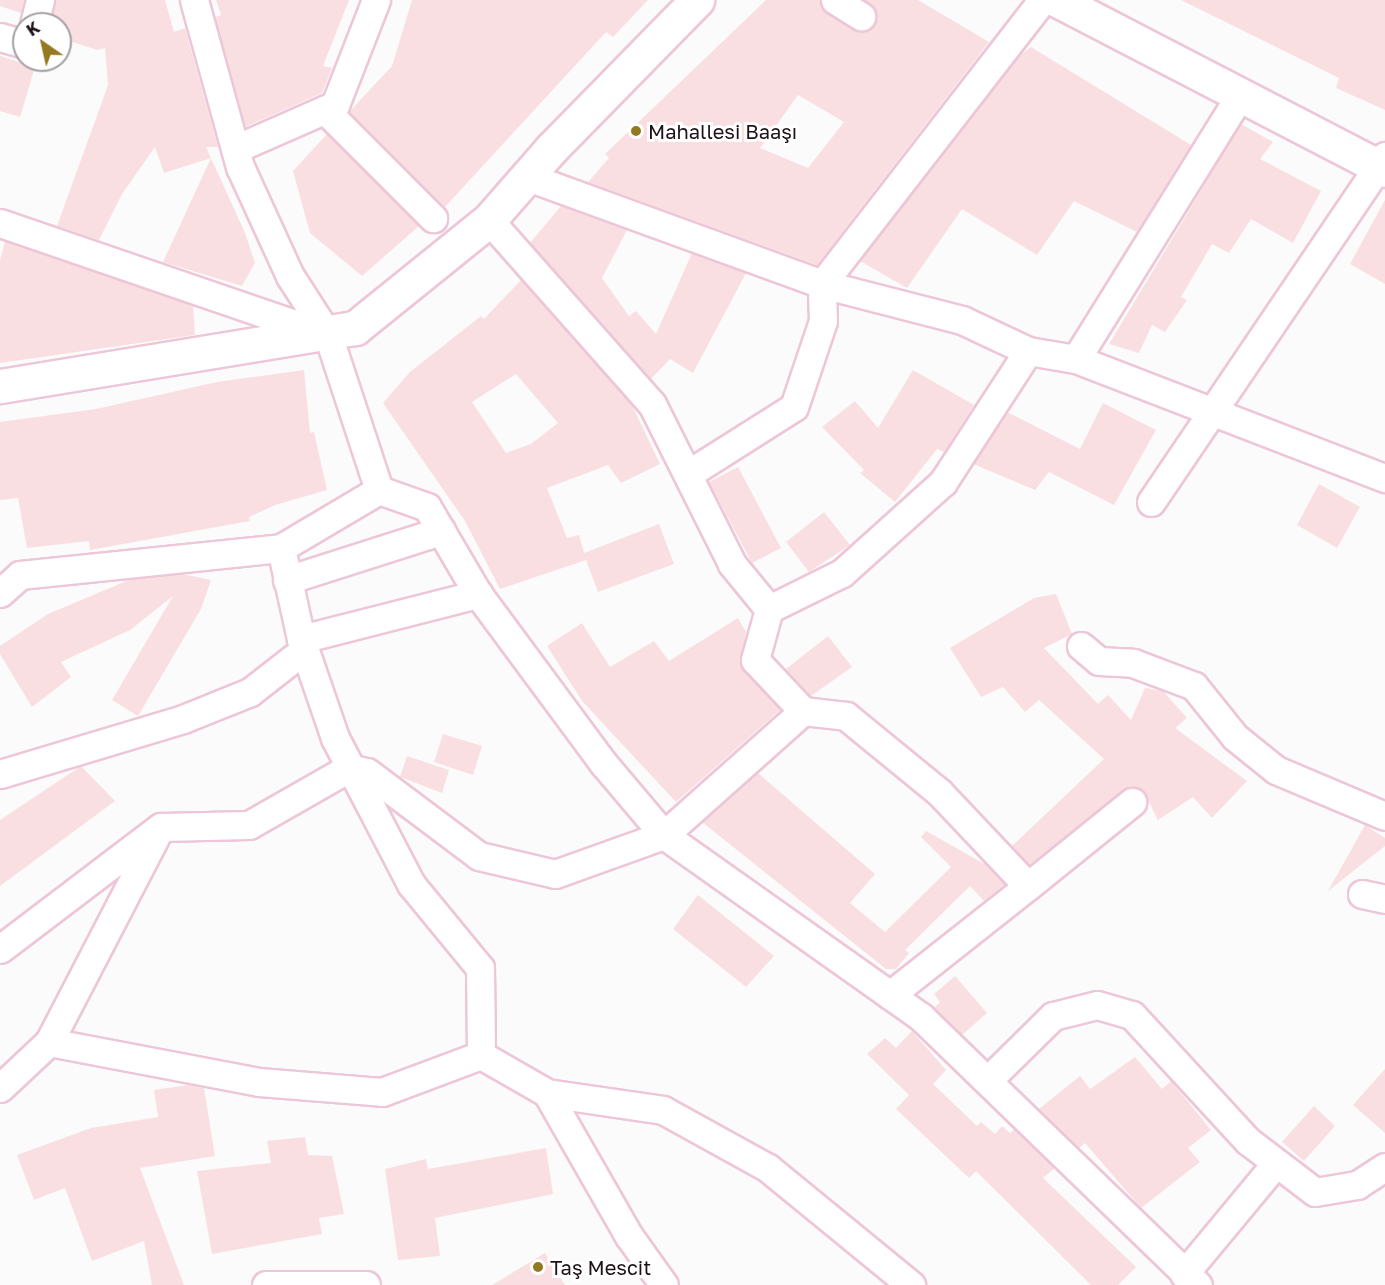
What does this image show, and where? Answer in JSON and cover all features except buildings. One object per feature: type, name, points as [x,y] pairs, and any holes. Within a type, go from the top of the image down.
[{"type":"main road","points":[[0,386],[328,335],[355,328],[489,220],[698,0]]},
{"type":"main road","points":[[1057,0],[1239,97],[1383,164]]},
{"type":"street","points":[[194,0],[235,149],[290,276],[328,335],[379,490]]},
{"type":"street","points":[[235,149],[335,105],[376,0]]},
{"type":"street","points":[[835,0],[861,16]]},
{"type":"street","points":[[688,474],[794,407],[823,321],[822,284],[1042,0]]},
{"type":"street","points":[[1076,359],[1239,97]]},
{"type":"street","points":[[325,110],[433,218]]},
{"type":"street","points":[[1151,502],[1209,410],[1383,164]]},
{"type":"street","points":[[528,177],[822,284],[962,320],[1028,351],[1076,359],[1209,410],[1380,469]]},
{"type":"street","points":[[489,220],[652,404],[732,564],[769,609]]},
{"type":"street","points":[[0,223],[328,335]]},
{"type":"street","points":[[1028,351],[943,482],[842,573],[769,609],[755,660],[804,711],[846,716],[939,792],[1028,885]]},
{"type":"street","points":[[379,490],[427,507],[478,594],[604,764],[664,835],[890,995],[988,1080],[1191,1279],[1276,1163]]},
{"type":"street","points":[[0,592],[20,575],[281,548],[379,490]]},
{"type":"street","points":[[287,580],[441,531]]},
{"type":"street","points":[[281,548],[302,644],[349,768],[411,884],[480,968],[481,1055]]},
{"type":"street","points":[[0,774],[183,719],[250,692],[302,644],[478,594]]},
{"type":"street","points":[[1081,646],[1099,661],[1133,663],[1194,686],[1235,737],[1276,770],[1385,816]]},
{"type":"street","points":[[0,949],[161,827],[249,825],[349,768],[367,772],[479,856],[555,874],[664,835],[804,711]]},
{"type":"street","points":[[890,995],[1132,802]]},
{"type":"street","points":[[0,1088],[49,1042],[161,827]]},
{"type":"street","points":[[988,1080],[1053,1016],[1097,1005],[1132,1015],[1248,1141],[1315,1192],[1357,1185],[1385,1167]]},
{"type":"street","points":[[49,1042],[259,1082],[382,1092],[481,1055]]},
{"type":"street","points":[[481,1055],[547,1093],[663,1110],[768,1168],[911,1285]]},
{"type":"street","points":[[547,1093],[629,1236],[664,1285]]},
{"type":"street","points":[[266,1285],[366,1285]]},
{"type":"place","name":"Mahallesi Baaşı","points":[[636,131]]},
{"type":"place","name":"Taş Mescit","points":[[538,1267]]}]
